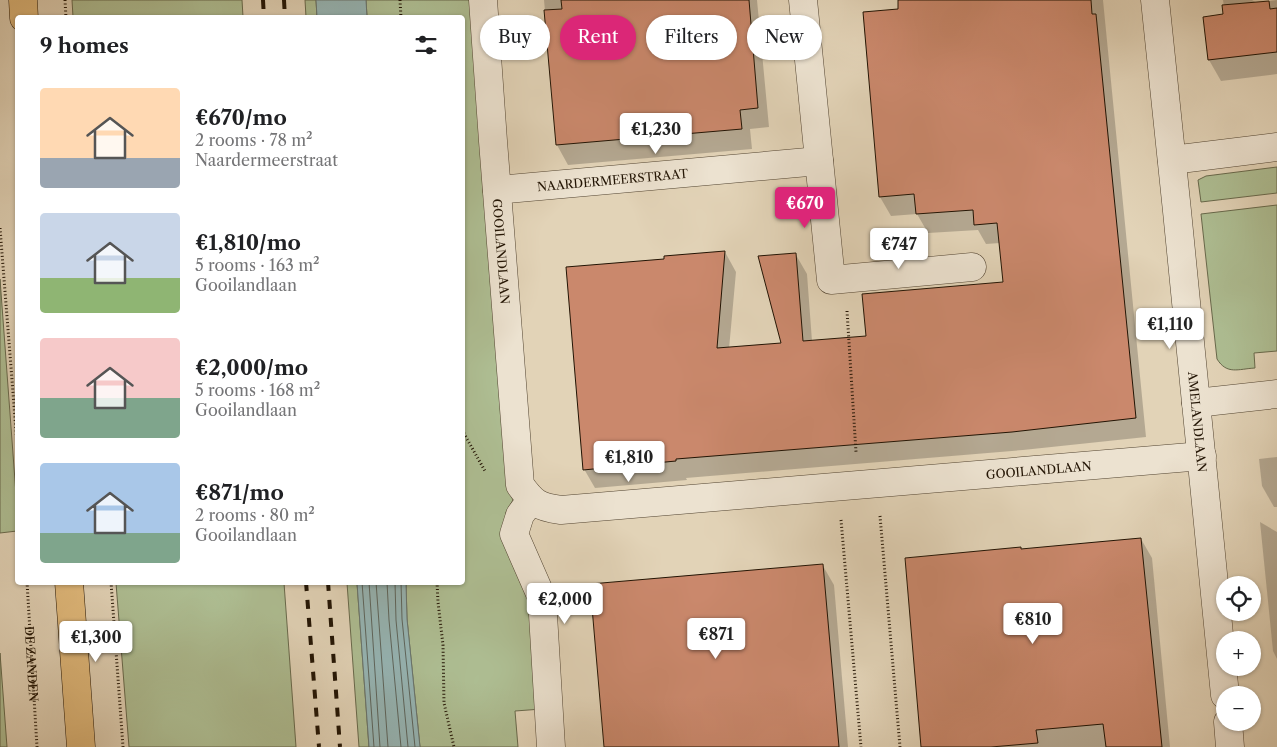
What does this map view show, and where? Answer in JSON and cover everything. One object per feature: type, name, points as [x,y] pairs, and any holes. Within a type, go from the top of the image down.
[{"type":"main road","points":[[23,0],[24,15]]},
{"type":"main road","points":[[69,585],[81,747]]},
{"type":"street","name":"GOOILANDLAAN","points":[[483,0],[520,485],[531,500],[545,508],[561,510],[1202,456]]},
{"type":"street","points":[[802,0],[831,280],[972,267]]},
{"type":"street","name":"AMELANDLAAN","points":[[1155,0],[1224,686]]},
{"type":"street","points":[[1172,160],[1277,147]]},
{"type":"street","name":"NAARDERMEERSTRAAT","points":[[497,190],[819,161]]},
{"type":"street","points":[[1196,404],[1277,394]]},
{"type":"street","points":[[531,500],[520,515],[514,534],[542,598],[551,747]]},
{"type":"street","points":[[1229,731],[1230,747]]},
{"type":"path","points":[[65,0],[66,15]]},
{"type":"path","points":[[400,0],[401,15]]},
{"type":"path","points":[[0,228],[15,418]]},
{"type":"path","points":[[845,278],[858,485],[861,747]]},
{"type":"path","points":[[858,485],[900,747]]},
{"type":"path","name":"DE ZANDEN","points":[[27,585],[37,747]]},
{"type":"path","points":[[111,585],[122,747]]},
{"type":"path","points":[[437,585],[443,646],[444,703],[454,747]]},
{"type":"green space","points":[[72,0],[242,0],[243,15],[73,15]]},
{"type":"green space","points":[[305,0],[316,0],[317,15],[306,15]]},
{"type":"green space","points":[[366,0],[470,0],[509,491],[513,500],[506,512],[505,527],[529,586],[542,709],[515,711],[518,747],[420,747],[407,619],[406,585],[465,585],[465,15],[367,15]]},
{"type":"green space","points":[[1277,167],[1277,193],[1201,202],[1198,180],[1206,176]]},
{"type":"green space","points":[[1277,205],[1277,351],[1254,353],[1255,368],[1229,369],[1217,359],[1201,214]]},
{"type":"green space","points":[[0,279],[15,481],[15,531],[0,533]]},
{"type":"green space","points":[[116,585],[284,585],[296,747],[129,747]]},
{"type":"green space","points":[[347,585],[357,585],[369,747],[359,747]]},
{"type":"green space","points":[[0,653],[7,747],[0,747]]},
{"type":"water","points":[[316,0],[366,0],[367,15],[317,15]]},
{"type":"water","points":[[357,585],[406,585],[407,619],[420,747],[369,747]]},
{"type":"building","points":[[561,0],[749,0],[750,15],[747,15],[747,60],[754,60],[758,108],[740,110],[742,129],[556,145],[548,60],[550,60],[550,15],[544,15],[544,10],[562,9]]},
{"type":"building","points":[[898,0],[1091,0],[1092,14],[1096,14],[1136,418],[1012,432],[676,459],[676,461],[583,470],[566,267],[664,259],[664,256],[725,251],[717,348],[781,343],[758,256],[796,253],[803,341],[866,336],[862,294],[1003,282],[997,223],[974,225],[973,210],[916,214],[914,194],[879,197],[863,12],[898,9]]},
{"type":"building","points":[[1269,1],[1270,9],[1277,8],[1277,52],[1208,60],[1203,17],[1223,14],[1222,5]]},
{"type":"building","points":[[1141,538],[1162,747],[1106,747],[1103,724],[1036,730],[1038,743],[991,747],[921,747],[905,558]]},
{"type":"building","points":[[823,564],[839,747],[604,747],[590,584]]},
{"type":"railway","points":[[263,0],[264,15]]},
{"type":"railway","points":[[284,0],[285,15]]},
{"type":"railway","points":[[306,585],[319,747]]},
{"type":"railway","points":[[328,585],[340,747]]}]
